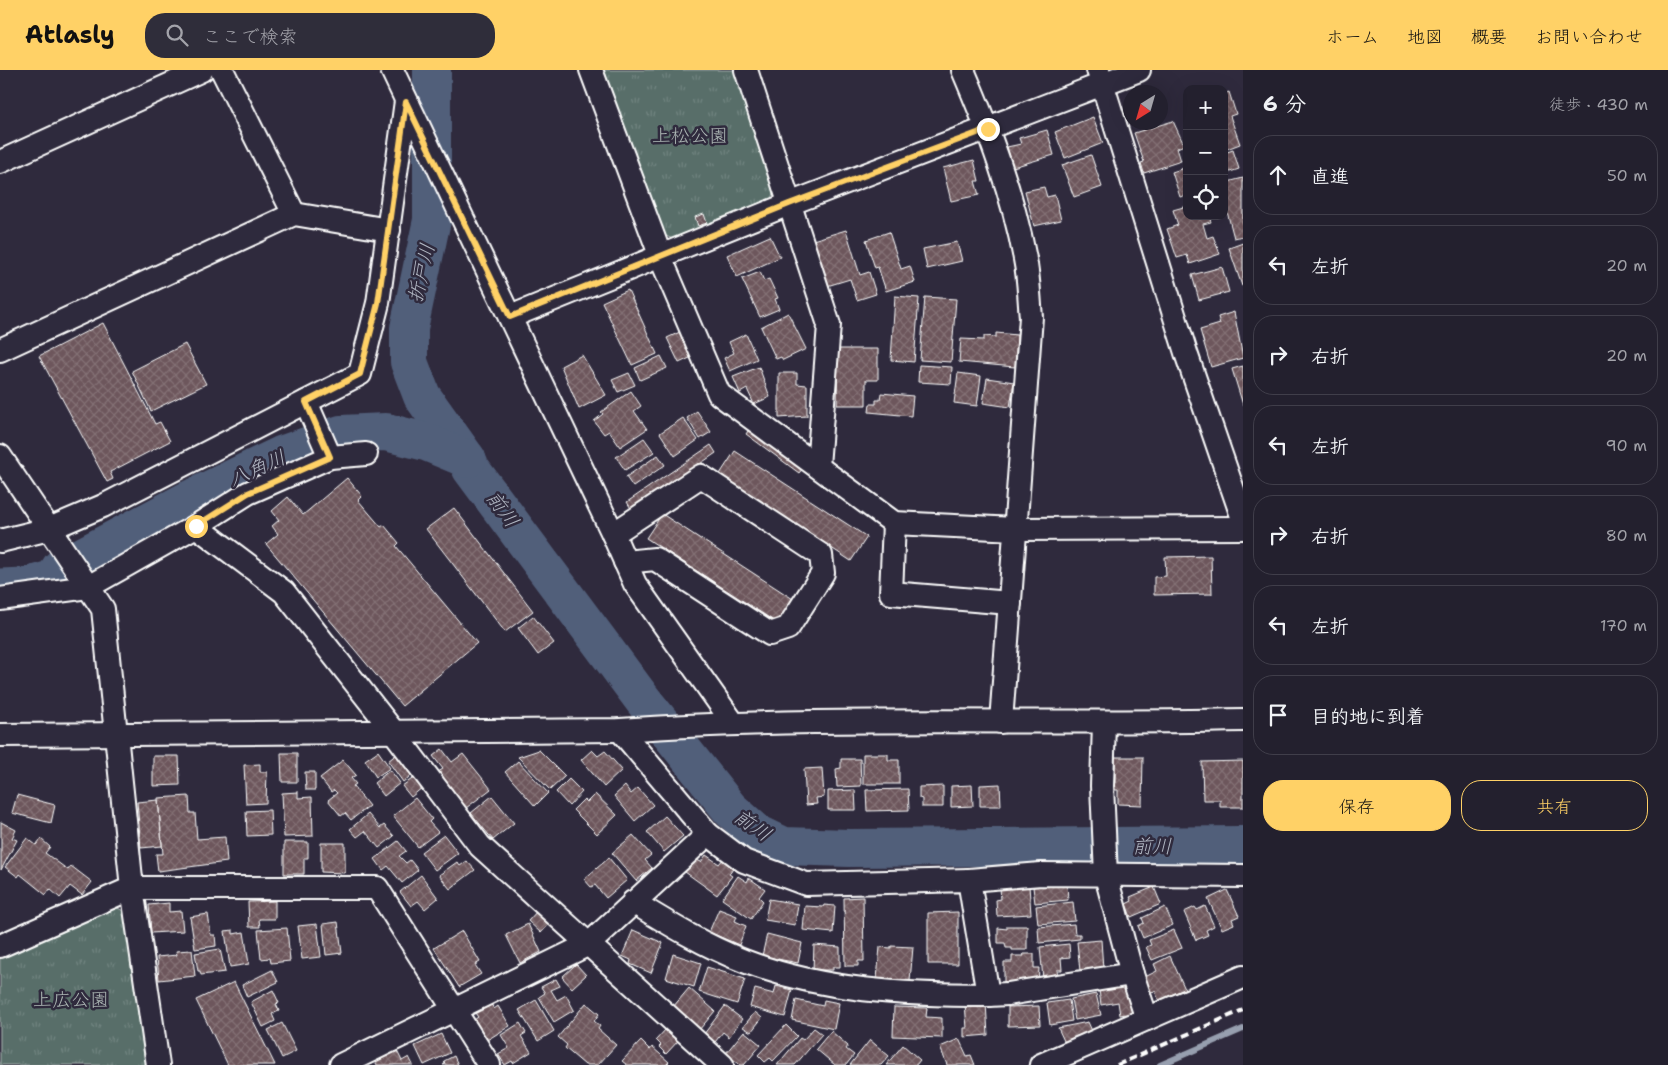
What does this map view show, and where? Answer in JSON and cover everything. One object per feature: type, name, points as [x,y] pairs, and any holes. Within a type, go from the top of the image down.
[{"type":"street","points":[[0,162],[202,70]]},
{"type":"street","points":[[222,70],[294,214]]},
{"type":"street","points":[[392,70],[613,534],[634,584],[734,724]]},
{"type":"street","points":[[591,70],[660,257],[719,394],[894,523],[1015,529],[1243,528]]},
{"type":"street","points":[[746,70],[829,325],[818,466]]},
{"type":"street","points":[[963,70],[988,129],[1014,210],[1026,261],[1031,317],[1001,722]]},
{"type":"street","points":[[510,317],[789,204],[988,129],[1100,77],[1139,70]]},
{"type":"street","points":[[1100,77],[1188,356],[1243,519]]},
{"type":"street","points":[[0,541],[53,533],[360,374],[378,303],[407,102]]},
{"type":"street","points":[[0,350],[294,214],[389,230]]},
{"type":"street","points":[[306,402],[330,456]]},
{"type":"street","points":[[0,600],[87,586],[196,526],[248,493],[330,456],[366,454]]},
{"type":"street","points":[[0,456],[103,609],[114,734],[132,888],[158,1065]]},
{"type":"street","points":[[613,534],[701,476],[821,555],[823,573],[788,628],[770,634],[655,559],[625,562]]},
{"type":"street","points":[[894,523],[890,593],[1010,603]]},
{"type":"street","points":[[196,526],[284,592],[480,846],[722,1065]]},
{"type":"street","points":[[0,735],[621,730],[734,724],[1104,723],[1243,720]]},
{"type":"street","points":[[1104,723],[1103,816],[1106,875],[1132,974],[1147,1019]]},
{"type":"street","points":[[621,730],[708,834],[744,861],[806,884],[969,880],[1041,874],[1243,876]]},
{"type":"street","points":[[341,1065],[589,944],[708,834]]},
{"type":"street","points":[[969,880],[988,995]]},
{"type":"street","points":[[0,946],[132,888],[377,888],[489,1065]]},
{"type":"street","points":[[633,902],[682,932],[744,961],[801,979],[852,989],[914,995],[1008,994],[1132,974]]},
{"type":"street","points":[[1041,1065],[1243,977]]},
{"type":"green space","name":"上松公園","points":[[600,70],[736,70],[774,190],[770,202],[673,239],[659,233]]},
{"type":"green space","name":"上広公園","points":[[116,907],[127,913],[146,1065],[0,1065],[0,958]]},
{"type":"building","points":[[1228,92],[1236,114],[1230,116],[1240,144],[1228,148],[1228,130]]},
{"type":"building","points":[[1093,117],[1103,143],[1065,158],[1055,132]]},
{"type":"building","points":[[1173,121],[1183,143],[1183,145],[1177,148],[1181,161],[1144,173],[1141,163],[1144,162],[1134,133],[1144,130],[1168,130],[1168,123]]},
{"type":"building","points":[[1047,130],[1054,155],[1013,167],[1007,147],[1021,144],[1019,138]]},
{"type":"building","points":[[1233,150],[1239,169],[1228,173],[1228,152]]},
{"type":"building","points":[[1091,155],[1102,187],[1074,197],[1062,165]]},
{"type":"building","points":[[974,160],[979,181],[975,181],[979,195],[951,201],[943,168]]},
{"type":"building","points":[[1183,168],[1183,196],[1180,197],[1172,172]]},
{"type":"building","points":[[1243,178],[1243,236],[1234,238],[1228,215],[1228,182]]},
{"type":"building","points":[[1044,187],[1047,197],[1055,195],[1061,220],[1034,226],[1025,191]]},
{"type":"building","points":[[1183,207],[1183,220],[1210,220],[1211,222],[1203,224],[1207,238],[1213,236],[1220,254],[1190,264],[1187,255],[1177,258],[1167,229],[1178,225],[1173,210]]},
{"type":"building","points":[[704,214],[707,223],[698,226],[695,217]]},
{"type":"building","points":[[846,230],[860,275],[869,272],[876,294],[857,300],[850,279],[827,286],[813,240]]},
{"type":"building","points":[[889,232],[901,269],[910,266],[915,282],[886,291],[878,267],[875,268],[866,240]]},
{"type":"building","points":[[770,236],[780,257],[737,277],[727,255]]},
{"type":"building","points":[[957,242],[962,261],[927,269],[923,249]]},
{"type":"building","points":[[1243,243],[1243,286],[1242,286],[1229,248]]},
{"type":"building","points":[[1222,267],[1229,292],[1199,300],[1192,275]]},
{"type":"building","points":[[760,272],[764,281],[769,279],[778,298],[775,299],[779,309],[760,317],[742,279]]},
{"type":"building","points":[[628,290],[657,354],[632,365],[602,302]]},
{"type":"building","points":[[895,296],[919,298],[914,362],[891,360]]},
{"type":"building","points":[[925,297],[956,299],[951,362],[920,360]]},
{"type":"building","points":[[1234,312],[1243,358],[1211,367],[1200,330],[1220,324],[1218,317]]},
{"type":"building","points":[[788,313],[806,349],[783,360],[781,357],[776,359],[761,327]]},
{"type":"building","points":[[103,323],[155,424],[160,422],[170,441],[110,472],[113,479],[107,482],[39,356]]},
{"type":"building","points":[[680,332],[692,357],[679,363],[667,338]]},
{"type":"building","points":[[996,333],[1017,335],[1015,367],[959,362],[961,339],[984,340],[984,336],[996,337]]},
{"type":"building","points":[[746,334],[757,359],[730,371],[724,358],[734,353],[729,342]]},
{"type":"building","points":[[185,344],[206,384],[151,411],[132,371]]},
{"type":"building","points":[[838,349],[878,349],[878,380],[866,380],[866,405],[837,405]]},
{"type":"building","points":[[582,355],[606,395],[579,409],[561,366]]},
{"type":"building","points":[[661,356],[667,368],[640,380],[635,368]]},
{"type":"building","points":[[919,365],[952,367],[951,384],[918,382]]},
{"type":"building","points":[[1243,366],[1243,405],[1232,369]]},
{"type":"building","points":[[759,367],[770,397],[754,404],[747,389],[740,393],[733,377]]},
{"type":"building","points":[[629,373],[635,385],[618,392],[612,380]]},
{"type":"building","points":[[779,373],[797,373],[797,384],[807,385],[807,416],[779,418]]},
{"type":"building","points":[[958,373],[981,376],[977,406],[954,403]]},
{"type":"building","points":[[987,378],[1014,382],[1010,407],[983,403]]},
{"type":"building","points":[[631,391],[641,406],[634,411],[647,429],[620,447],[609,431],[604,434],[594,421],[603,414],[601,412]]},
{"type":"building","points":[[881,393],[913,396],[911,416],[869,412],[870,404],[876,404],[876,400],[880,400]]},
{"type":"building","points":[[697,411],[711,432],[700,439],[687,418]]},
{"type":"building","points":[[683,418],[698,440],[675,456],[660,433]]},
{"type":"building","points":[[750,428],[803,468],[799,473],[746,434]]},
{"type":"building","points":[[644,438],[654,452],[625,470],[616,457]]},
{"type":"building","points":[[711,445],[716,453],[632,510],[627,502]]},
{"type":"building","points":[[735,451],[867,537],[851,561],[720,474]]},
{"type":"building","points":[[658,455],[665,465],[633,487],[626,477]]},
{"type":"building","points":[[347,478],[362,496],[358,500],[381,527],[384,525],[399,543],[396,546],[477,643],[402,706],[266,544],[278,534],[272,526],[279,520],[272,511],[288,497],[303,515]]},
{"type":"building","points":[[454,508],[533,611],[505,632],[426,529]]},
{"type":"building","points":[[662,514],[793,599],[777,623],[646,538]]},
{"type":"building","points":[[1211,556],[1212,594],[1154,595],[1154,577],[1166,576],[1165,557]]},
{"type":"building","points":[[533,616],[554,643],[538,655],[518,628]]},
{"type":"building","points":[[442,749],[452,762],[463,754],[491,789],[466,808],[438,772],[443,769],[433,756]]},
{"type":"building","points":[[539,750],[565,776],[550,790],[518,757]]},
{"type":"building","points":[[592,750],[598,756],[605,751],[622,770],[604,787],[581,760]]},
{"type":"building","points":[[378,751],[390,768],[376,777],[365,760]]},
{"type":"building","points":[[281,753],[297,753],[297,782],[282,782]]},
{"type":"building","points":[[398,753],[413,774],[403,782],[388,761]]},
{"type":"building","points":[[863,754],[888,754],[888,760],[899,760],[899,784],[863,784]]},
{"type":"building","points":[[153,756],[179,756],[180,785],[153,786]]},
{"type":"building","points":[[1115,757],[1143,757],[1142,805],[1118,804],[1118,790],[1115,790]]},
{"type":"building","points":[[841,759],[860,759],[861,786],[837,787],[836,769],[841,768]]},
{"type":"building","points":[[343,760],[356,775],[351,778],[356,784],[353,786],[369,806],[351,820],[345,813],[341,816],[328,800],[337,793],[334,790],[331,792],[320,778]]},
{"type":"building","points":[[518,761],[548,793],[535,806],[505,772]]},
{"type":"building","points":[[1243,761],[1243,807],[1220,807],[1220,800],[1203,800],[1202,762]]},
{"type":"building","points":[[260,764],[260,772],[267,772],[266,803],[246,804],[244,765]]},
{"type":"building","points":[[822,768],[824,797],[816,798],[817,804],[806,805],[804,769]]},
{"type":"building","points":[[390,770],[400,783],[384,796],[374,783]]},
{"type":"building","points":[[305,772],[315,772],[315,790],[306,790]]},
{"type":"building","points":[[415,777],[423,787],[411,797],[402,786]]},
{"type":"building","points":[[569,779],[582,792],[569,806],[556,792]]},
{"type":"building","points":[[1000,784],[1001,806],[980,806],[980,785]]},
{"type":"building","points":[[972,785],[973,806],[951,807],[951,786]]},
{"type":"building","points":[[625,786],[631,794],[638,788],[653,805],[635,821],[614,796]]},
{"type":"building","points":[[943,786],[943,807],[922,807],[922,799],[919,798],[919,787]]},
{"type":"building","points":[[908,789],[909,810],[867,811],[866,790]]},
{"type":"building","points":[[855,790],[856,810],[828,810],[828,791]]},
{"type":"building","points":[[298,792],[298,798],[312,797],[313,836],[284,837],[282,793]]},
{"type":"building","points":[[595,794],[617,815],[597,834],[573,810],[584,799],[587,802]]},
{"type":"building","points":[[17,795],[55,805],[51,823],[12,813]]},
{"type":"building","points":[[189,796],[190,813],[195,813],[197,839],[225,837],[227,862],[158,871],[156,854],[163,854],[158,798]]},
{"type":"building","points":[[492,796],[514,823],[493,840],[471,813]]},
{"type":"building","points":[[415,798],[432,819],[429,822],[438,832],[418,847],[393,816]]},
{"type":"building","points":[[158,800],[162,846],[141,848],[137,802]]},
{"type":"building","points":[[270,810],[271,835],[247,836],[246,811]]},
{"type":"building","points":[[368,814],[380,828],[384,825],[394,836],[379,848],[365,831],[357,837],[350,829]]},
{"type":"building","points":[[665,816],[683,836],[664,852],[647,832]]},
{"type":"building","points":[[1,822],[16,830],[12,838],[17,840],[1,870]]},
{"type":"building","points":[[444,835],[458,853],[435,870],[421,852]]},
{"type":"building","points":[[633,835],[651,855],[645,860],[652,868],[636,881],[612,853]]},
{"type":"building","points":[[27,838],[36,845],[41,839],[50,847],[45,853],[68,870],[71,866],[92,882],[82,895],[70,886],[60,898],[50,889],[46,895],[20,874],[18,877],[5,867]]},
{"type":"building","points":[[398,841],[406,851],[399,856],[406,863],[410,860],[418,870],[402,883],[388,866],[383,870],[375,859]]},
{"type":"building","points":[[284,842],[308,842],[308,858],[304,858],[304,874],[284,874]]},
{"type":"building","points":[[321,843],[345,843],[345,873],[321,872]]},
{"type":"building","points":[[706,855],[719,864],[724,858],[734,866],[729,874],[732,876],[717,895],[685,872],[695,859],[701,862]]},
{"type":"building","points":[[609,858],[627,880],[606,898],[595,885],[591,887],[584,879]]},
{"type":"building","points":[[467,861],[475,870],[450,889],[439,875],[457,862],[460,866]]},
{"type":"building","points":[[421,875],[438,898],[425,909],[418,901],[411,906],[400,892]]},
{"type":"building","points":[[738,876],[747,882],[749,878],[765,889],[759,897],[763,901],[751,919],[722,899]]},
{"type":"building","points":[[1067,884],[1068,900],[1035,903],[1033,887]]},
{"type":"building","points":[[1029,886],[1031,914],[997,916],[996,900],[1001,899],[1000,888]]},
{"type":"building","points":[[1154,887],[1161,904],[1131,917],[1126,904],[1132,901],[1130,897]]},
{"type":"building","points":[[1227,890],[1239,916],[1232,919],[1234,924],[1222,929],[1208,899]]},
{"type":"building","points":[[863,897],[864,961],[858,961],[858,966],[845,966],[844,898]]},
{"type":"building","points":[[769,899],[798,904],[795,925],[765,920]]},
{"type":"building","points":[[275,901],[275,919],[259,919],[260,927],[249,927],[248,902]]},
{"type":"building","points":[[1073,902],[1075,921],[1038,924],[1036,906]]},
{"type":"building","points":[[169,903],[169,912],[181,911],[183,931],[151,933],[149,905]]},
{"type":"building","points":[[824,905],[835,906],[833,933],[803,930],[805,906],[823,907]]},
{"type":"building","points":[[1205,906],[1214,926],[1206,930],[1208,935],[1196,940],[1184,912],[1195,907],[1197,910]]},
{"type":"building","points":[[1165,907],[1173,925],[1143,938],[1138,926],[1144,923],[1142,918]]},
{"type":"building","points":[[719,909],[737,916],[735,921],[746,926],[739,945],[709,932]]},
{"type":"building","points":[[538,910],[551,922],[541,933],[528,921]]},
{"type":"building","points":[[958,912],[958,964],[928,964],[928,913]]},
{"type":"building","points":[[208,914],[211,935],[215,935],[216,946],[195,949],[190,917]]},
{"type":"building","points":[[338,922],[342,953],[326,955],[323,924]]},
{"type":"building","points":[[317,924],[321,957],[302,959],[298,926]]},
{"type":"building","points":[[528,924],[541,952],[520,963],[506,935]]},
{"type":"building","points":[[1074,924],[1075,934],[1080,934],[1080,939],[1039,943],[1038,927]]},
{"type":"building","points":[[1007,926],[1027,926],[1027,950],[1012,950],[1012,948],[1006,948],[1005,943],[998,943],[998,928],[1007,929]]},
{"type":"building","points":[[287,928],[290,961],[271,963],[270,958],[261,959],[258,930]]},
{"type":"building","points":[[233,930],[233,934],[244,932],[249,964],[230,967],[225,931]]},
{"type":"building","points":[[633,930],[663,943],[651,973],[630,964],[631,960],[622,956]]},
{"type":"building","points":[[1174,930],[1182,948],[1152,960],[1146,947],[1151,945],[1149,940]]},
{"type":"building","points":[[462,931],[480,962],[475,965],[481,974],[459,987],[434,948]]},
{"type":"building","points":[[767,934],[802,943],[798,963],[762,956]]},
{"type":"building","points":[[1101,940],[1103,969],[1080,971],[1077,942]]},
{"type":"building","points":[[1069,944],[1070,957],[1061,958],[1062,970],[1057,970],[1058,977],[1043,979],[1040,947]]},
{"type":"building","points":[[814,945],[840,947],[840,967],[833,967],[833,970],[813,970]]},
{"type":"building","points":[[891,946],[913,947],[910,981],[877,979],[880,947],[891,948]]},
{"type":"building","points":[[220,949],[225,972],[201,975],[200,971],[198,971],[195,953]]},
{"type":"building","points":[[192,950],[195,976],[159,980],[157,957],[177,955],[176,951]]},
{"type":"building","points":[[673,954],[701,963],[694,987],[666,978]]},
{"type":"building","points":[[1023,954],[1034,954],[1034,968],[1039,968],[1038,983],[1004,982],[1004,962],[1012,962],[1012,956],[1024,956]]},
{"type":"building","points":[[1170,956],[1185,989],[1159,1001],[1155,991],[1151,992],[1145,977],[1157,971],[1154,964]]},
{"type":"building","points":[[576,964],[586,975],[572,988],[562,977]]},
{"type":"building","points":[[707,967],[745,979],[737,1004],[699,992]]},
{"type":"building","points":[[272,970],[278,982],[247,997],[242,985]]},
{"type":"building","points":[[556,979],[560,986],[551,990],[557,1000],[566,995],[574,1010],[554,1022],[539,997],[545,993],[541,987]]},
{"type":"building","points":[[234,982],[275,1065],[228,1065],[196,1000]]},
{"type":"building","points":[[1127,984],[1134,1007],[1131,1008],[1132,1013],[1120,1015],[1118,1002],[1101,1005],[1099,990]]},
{"type":"building","points":[[776,986],[792,990],[785,1017],[750,1007],[755,989],[774,994]]},
{"type":"building","points":[[689,988],[715,1011],[699,1030],[673,1007]]},
{"type":"building","points":[[273,990],[279,1003],[276,1004],[279,1011],[272,1014],[275,1021],[263,1027],[251,1002]]},
{"type":"building","points":[[1096,994],[1101,1015],[1075,1020],[1071,999]]},
{"type":"building","points":[[536,1000],[554,1031],[538,1041],[519,1010]]},
{"type":"building","points":[[796,1000],[823,1006],[824,1000],[839,1003],[834,1029],[792,1020]]},
{"type":"building","points":[[1069,1000],[1072,1021],[1050,1025],[1047,1003]]},
{"type":"building","points":[[586,1003],[599,1014],[594,1021],[600,1026],[598,1029],[616,1045],[598,1065],[585,1065],[565,1048],[567,1045],[558,1037]]},
{"type":"building","points":[[986,1003],[988,1035],[964,1037],[964,1028],[967,1028],[965,1004]]},
{"type":"building","points":[[491,1004],[494,1009],[498,1006],[510,1026],[487,1040],[474,1020],[478,1017],[475,1013]]},
{"type":"building","points":[[725,1006],[742,1019],[729,1037],[723,1032],[715,1042],[704,1034]]},
{"type":"building","points":[[1039,1006],[1040,1025],[1008,1026],[1008,1007]]},
{"type":"building","points":[[894,1007],[927,1008],[926,1017],[942,1018],[942,1038],[893,1036]]},
{"type":"building","points":[[755,1012],[762,1018],[751,1032],[743,1027]]},
{"type":"building","points":[[1088,1022],[1092,1031],[1065,1043],[1058,1028]]},
{"type":"building","points":[[282,1023],[296,1051],[282,1058],[268,1030]]},
{"type":"building","points":[[520,1023],[526,1033],[521,1036],[531,1052],[513,1063],[512,1061],[505,1065],[498,1054],[509,1048],[501,1035]]},
{"type":"building","points":[[786,1025],[797,1036],[773,1061],[770,1058],[765,1062],[758,1055]]},
{"type":"building","points":[[814,1028],[822,1034],[795,1065],[777,1065],[800,1038],[803,1040]]},
{"type":"building","points":[[666,1029],[679,1040],[666,1054],[659,1047],[661,1045],[656,1040]]},
{"type":"building","points":[[744,1031],[761,1045],[744,1065],[740,1065],[726,1053]]},
{"type":"building","points":[[831,1031],[848,1046],[846,1049],[854,1055],[846,1065],[835,1065],[816,1049]]},
{"type":"building","points":[[441,1034],[450,1053],[424,1065],[415,1046]]},
{"type":"building","points":[[959,1039],[967,1056],[971,1055],[975,1065],[947,1065],[940,1047]]},
{"type":"building","points":[[870,1040],[889,1056],[881,1065],[850,1065]]},
{"type":"building","points":[[641,1041],[650,1050],[652,1047],[669,1062],[666,1065],[627,1065],[622,1061]]},
{"type":"building","points":[[903,1045],[920,1060],[916,1065],[886,1065]]},
{"type":"building","points":[[397,1051],[402,1061],[409,1057],[413,1065],[377,1065],[375,1061]]},
{"type":"building","points":[[454,1056],[458,1065],[443,1065],[445,1064],[444,1061]]},
{"type":"waterway","name":"前川","points":[[432,70],[432,220],[409,328],[409,362],[422,396],[467,459],[471,469],[643,700],[730,809],[757,833],[784,846],[849,848],[1243,845]]},
{"type":"waterway","name":"八角川","points":[[60,568],[192,498],[281,455],[341,434],[386,432],[426,442],[467,459]]},
{"type":"waterway","points":[[0,579],[24,578],[60,568]]},
{"type":"waterway","points":[[1160,1065],[1243,1029]]},
{"type":"railway","points":[[1117,1065],[1243,1010]]},
{"type":"route","points":[[196,526],[248,493],[330,457],[306,402],[360,374],[378,303],[406,102],[510,317],[789,204],[988,129]]},
{"type":"water label","name":"折戸川","points":[[421,273]]}]
